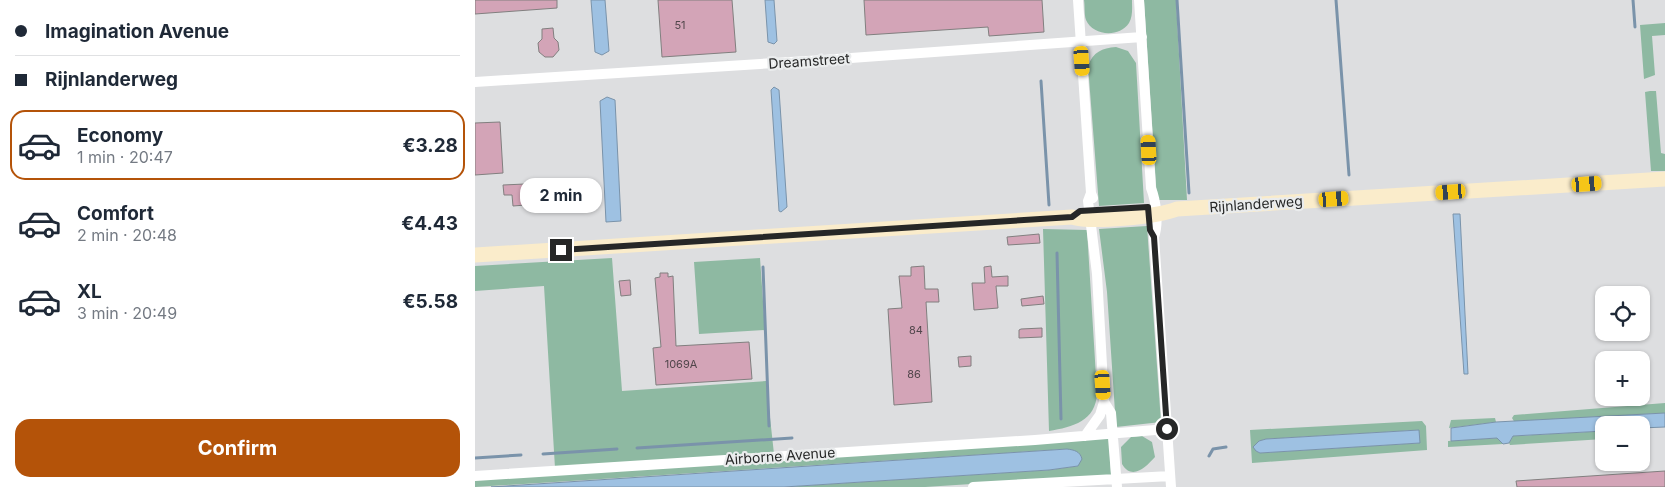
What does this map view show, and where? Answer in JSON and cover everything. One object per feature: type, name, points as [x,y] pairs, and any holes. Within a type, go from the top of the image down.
[{"type":"street","points":[[1078,0],[1091,193],[1088,200],[1092,215],[1104,402],[1100,416],[1085,436]]},
{"type":"street","points":[[1139,0],[1151,188],[1147,197],[1156,230],[1154,237],[1171,487]]},
{"type":"street","name":"Dreamstreet","points":[[475,82],[1142,38]]},
{"type":"street","name":"Rijnlanderweg","points":[[475,255],[1072,217],[1080,211],[1092,215],[1152,211],[1162,206],[1177,209],[1665,179]]},
{"type":"street","points":[[1104,402],[1111,413],[1117,483]]},
{"type":"street","name":"Airborne Avenue","points":[[475,476],[1167,429]]},
{"type":"street","points":[[973,487],[1117,483],[1170,476]]},
{"type":"green space","points":[[1084,0],[1132,0],[1132,12],[1129,23],[1125,28],[1113,33],[1100,32],[1094,29],[1086,20]]},
{"type":"green space","points":[[1144,0],[1176,0],[1187,200],[1157,200]]},
{"type":"green space","points":[[1665,23],[1665,35],[1652,36],[1655,75],[1644,79],[1640,25]]},
{"type":"green space","points":[[1116,47],[1128,51],[1136,63],[1144,203],[1099,206],[1088,66],[1095,54],[1106,48]]},
{"type":"green space","points":[[1656,91],[1661,153],[1665,154],[1665,171],[1651,171],[1645,92]]},
{"type":"green space","points":[[1147,226],[1161,422],[1116,427],[1107,292],[1099,229]]},
{"type":"green space","points":[[1043,229],[1087,230],[1097,393],[1096,403],[1088,416],[1082,421],[1074,425],[1049,431]]},
{"type":"green space","points":[[612,258],[622,391],[766,381],[774,454],[555,468],[544,286],[475,291],[475,266]]},
{"type":"green space","points":[[760,258],[765,330],[699,334],[694,262]]},
{"type":"green space","points":[[1665,403],[1665,413],[1595,416],[1595,418],[1515,423],[1512,418],[1514,415],[1627,406],[1650,406],[1650,404]]},
{"type":"green space","points":[[1495,418],[1496,422],[1449,428],[1451,420]]},
{"type":"green space","points":[[1422,421],[1426,426],[1427,450],[1252,463],[1250,430]],"holes":[[[1419,430],[1419,443],[1260,453],[1256,451],[1259,441],[1266,439]]]},
{"type":"green space","points":[[1595,431],[1595,440],[1510,445],[1509,443],[1513,436]]},
{"type":"green space","points":[[1142,436],[1152,442],[1155,457],[1139,471],[1130,471],[1122,464],[1121,447],[1131,437]]},
{"type":"green space","points":[[1497,438],[1503,444],[1448,447],[1448,441]]},
{"type":"green space","points":[[1109,439],[1111,475],[925,487],[784,487],[1049,470],[1078,466],[1067,449],[475,487],[475,479]]},
{"type":"water","points":[[591,0],[605,0],[609,51],[602,55],[595,52]]},
{"type":"water","points":[[765,0],[774,0],[777,41],[774,44],[768,42]]},
{"type":"water","points":[[774,87],[779,90],[787,207],[781,212],[779,211],[771,90]]},
{"type":"water","points":[[607,97],[615,100],[621,221],[606,222],[600,101]]},
{"type":"water","points":[[1453,214],[1460,214],[1468,374],[1464,374]]},
{"type":"water","points":[[1665,413],[1665,427],[1650,428],[1650,416],[1609,416]]},
{"type":"water","points":[[1595,417],[1595,431],[1513,436],[1509,443],[1503,444],[1497,438],[1451,441],[1451,428],[1496,422]]},
{"type":"water","points":[[1419,430],[1420,443],[1260,453],[1253,447],[1259,441],[1266,439]]},
{"type":"water","points":[[1074,450],[1080,454],[1082,459],[1078,466],[1049,470],[784,487],[491,487]]},
{"type":"building","points":[[475,0],[557,0],[557,8],[475,14]]},
{"type":"building","points":[[658,0],[732,0],[736,52],[662,57]]},
{"type":"building","points":[[864,0],[1042,0],[1044,32],[989,36],[988,27],[866,35]]},
{"type":"building","points":[[553,28],[554,38],[558,42],[559,50],[553,57],[545,57],[539,52],[538,43],[542,39],[542,29]]},
{"type":"building","points":[[500,122],[503,173],[475,175],[475,123]]},
{"type":"building","points":[[525,184],[526,205],[513,206],[512,195],[504,195],[503,185]]},
{"type":"building","points":[[1039,234],[1040,243],[1008,245],[1007,237]]},
{"type":"building","points":[[924,266],[925,289],[938,289],[939,302],[926,302],[932,402],[894,405],[888,309],[902,308],[899,276],[911,276],[911,267]]},
{"type":"building","points":[[991,266],[992,277],[1008,276],[1008,286],[996,286],[998,308],[974,310],[972,283],[985,283],[984,267]]},
{"type":"building","points":[[660,273],[668,273],[668,277],[673,276],[676,346],[749,342],[752,379],[656,385],[653,348],[661,347],[655,278],[660,277]]},
{"type":"building","points":[[630,280],[631,295],[621,296],[619,281]]},
{"type":"building","points":[[1043,296],[1044,304],[1022,306],[1021,299]]},
{"type":"building","points":[[1042,328],[1042,337],[1019,338],[1019,330],[1021,329]]},
{"type":"building","points":[[971,356],[971,366],[959,367],[958,357]]},
{"type":"building","points":[[1665,471],[1665,487],[1517,487],[1516,481]]},
{"type":"waterway","points":[[1177,0],[1189,193]]},
{"type":"waterway","points":[[1336,0],[1349,175]]},
{"type":"waterway","points":[[1633,0],[1635,27]]},
{"type":"waterway","points":[[1041,81],[1049,205]]},
{"type":"waterway","points":[[1057,253],[1061,419]]},
{"type":"waterway","points":[[763,267],[769,426]]},
{"type":"waterway","points":[[637,448],[792,438]]},
{"type":"waterway","points":[[1209,456],[1213,449],[1226,447]]},
{"type":"waterway","points":[[543,454],[617,449]]},
{"type":"waterway","points":[[475,458],[521,455]]},
{"type":"route","points":[[561,250],[1072,217],[1080,211],[1148,207],[1150,230],[1154,237],[1167,429]]}]
